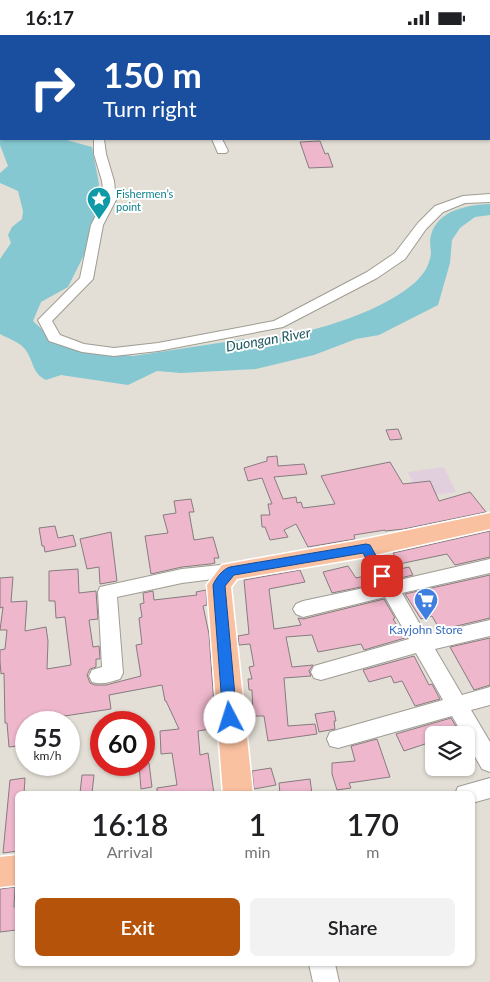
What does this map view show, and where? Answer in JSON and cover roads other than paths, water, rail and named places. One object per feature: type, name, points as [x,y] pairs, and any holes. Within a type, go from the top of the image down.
[{"type":"main road","points":[[238,791],[219,585],[230,571],[366,548],[490,521]]},
{"type":"main road","points":[[0,872],[15,871]]},
{"type":"street","points":[[99,140],[110,200],[97,225],[86,279],[45,319],[54,338],[82,349],[114,352],[158,347],[278,324],[372,275],[400,256],[422,226],[439,209],[463,200],[490,198]]},
{"type":"street","points":[[217,140],[222,151]]},
{"type":"street","points":[[366,548],[490,762]]},
{"type":"street","points":[[303,609],[490,566]]},
{"type":"street","points":[[99,676],[113,673],[107,592],[182,576],[230,571]]},
{"type":"street","points":[[321,672],[420,644],[490,627]]},
{"type":"street","points":[[338,739],[490,696]]},
{"type":"street","points":[[475,792],[490,788]]},
{"type":"street","points":[[322,966],[326,982]]},
{"type":"water","points":[[0,140],[67,140],[92,147],[99,184],[90,243],[68,287],[41,302],[33,321],[69,349],[96,359],[127,362],[174,357],[268,340],[346,319],[370,310],[393,298],[419,279],[430,259],[430,237],[440,220],[447,214],[463,208],[490,204],[490,215],[475,217],[460,228],[452,240],[450,263],[438,305],[379,335],[356,339],[314,355],[256,369],[181,373],[157,371],[128,385],[61,375],[46,380],[35,370],[27,352],[22,346],[0,334],[0,259],[11,243],[8,235],[12,227],[22,219],[23,211],[18,191],[0,183],[0,173],[8,166]]},
{"type":"waterway","name":"Duongan River","points":[[0,324],[23,332],[67,354],[133,362],[245,345]]},
{"type":"place","name":"Fishermen’s point","points":[[99,220]]},
{"type":"place","name":"Kayjohn Store","points":[[426,621]]}]
